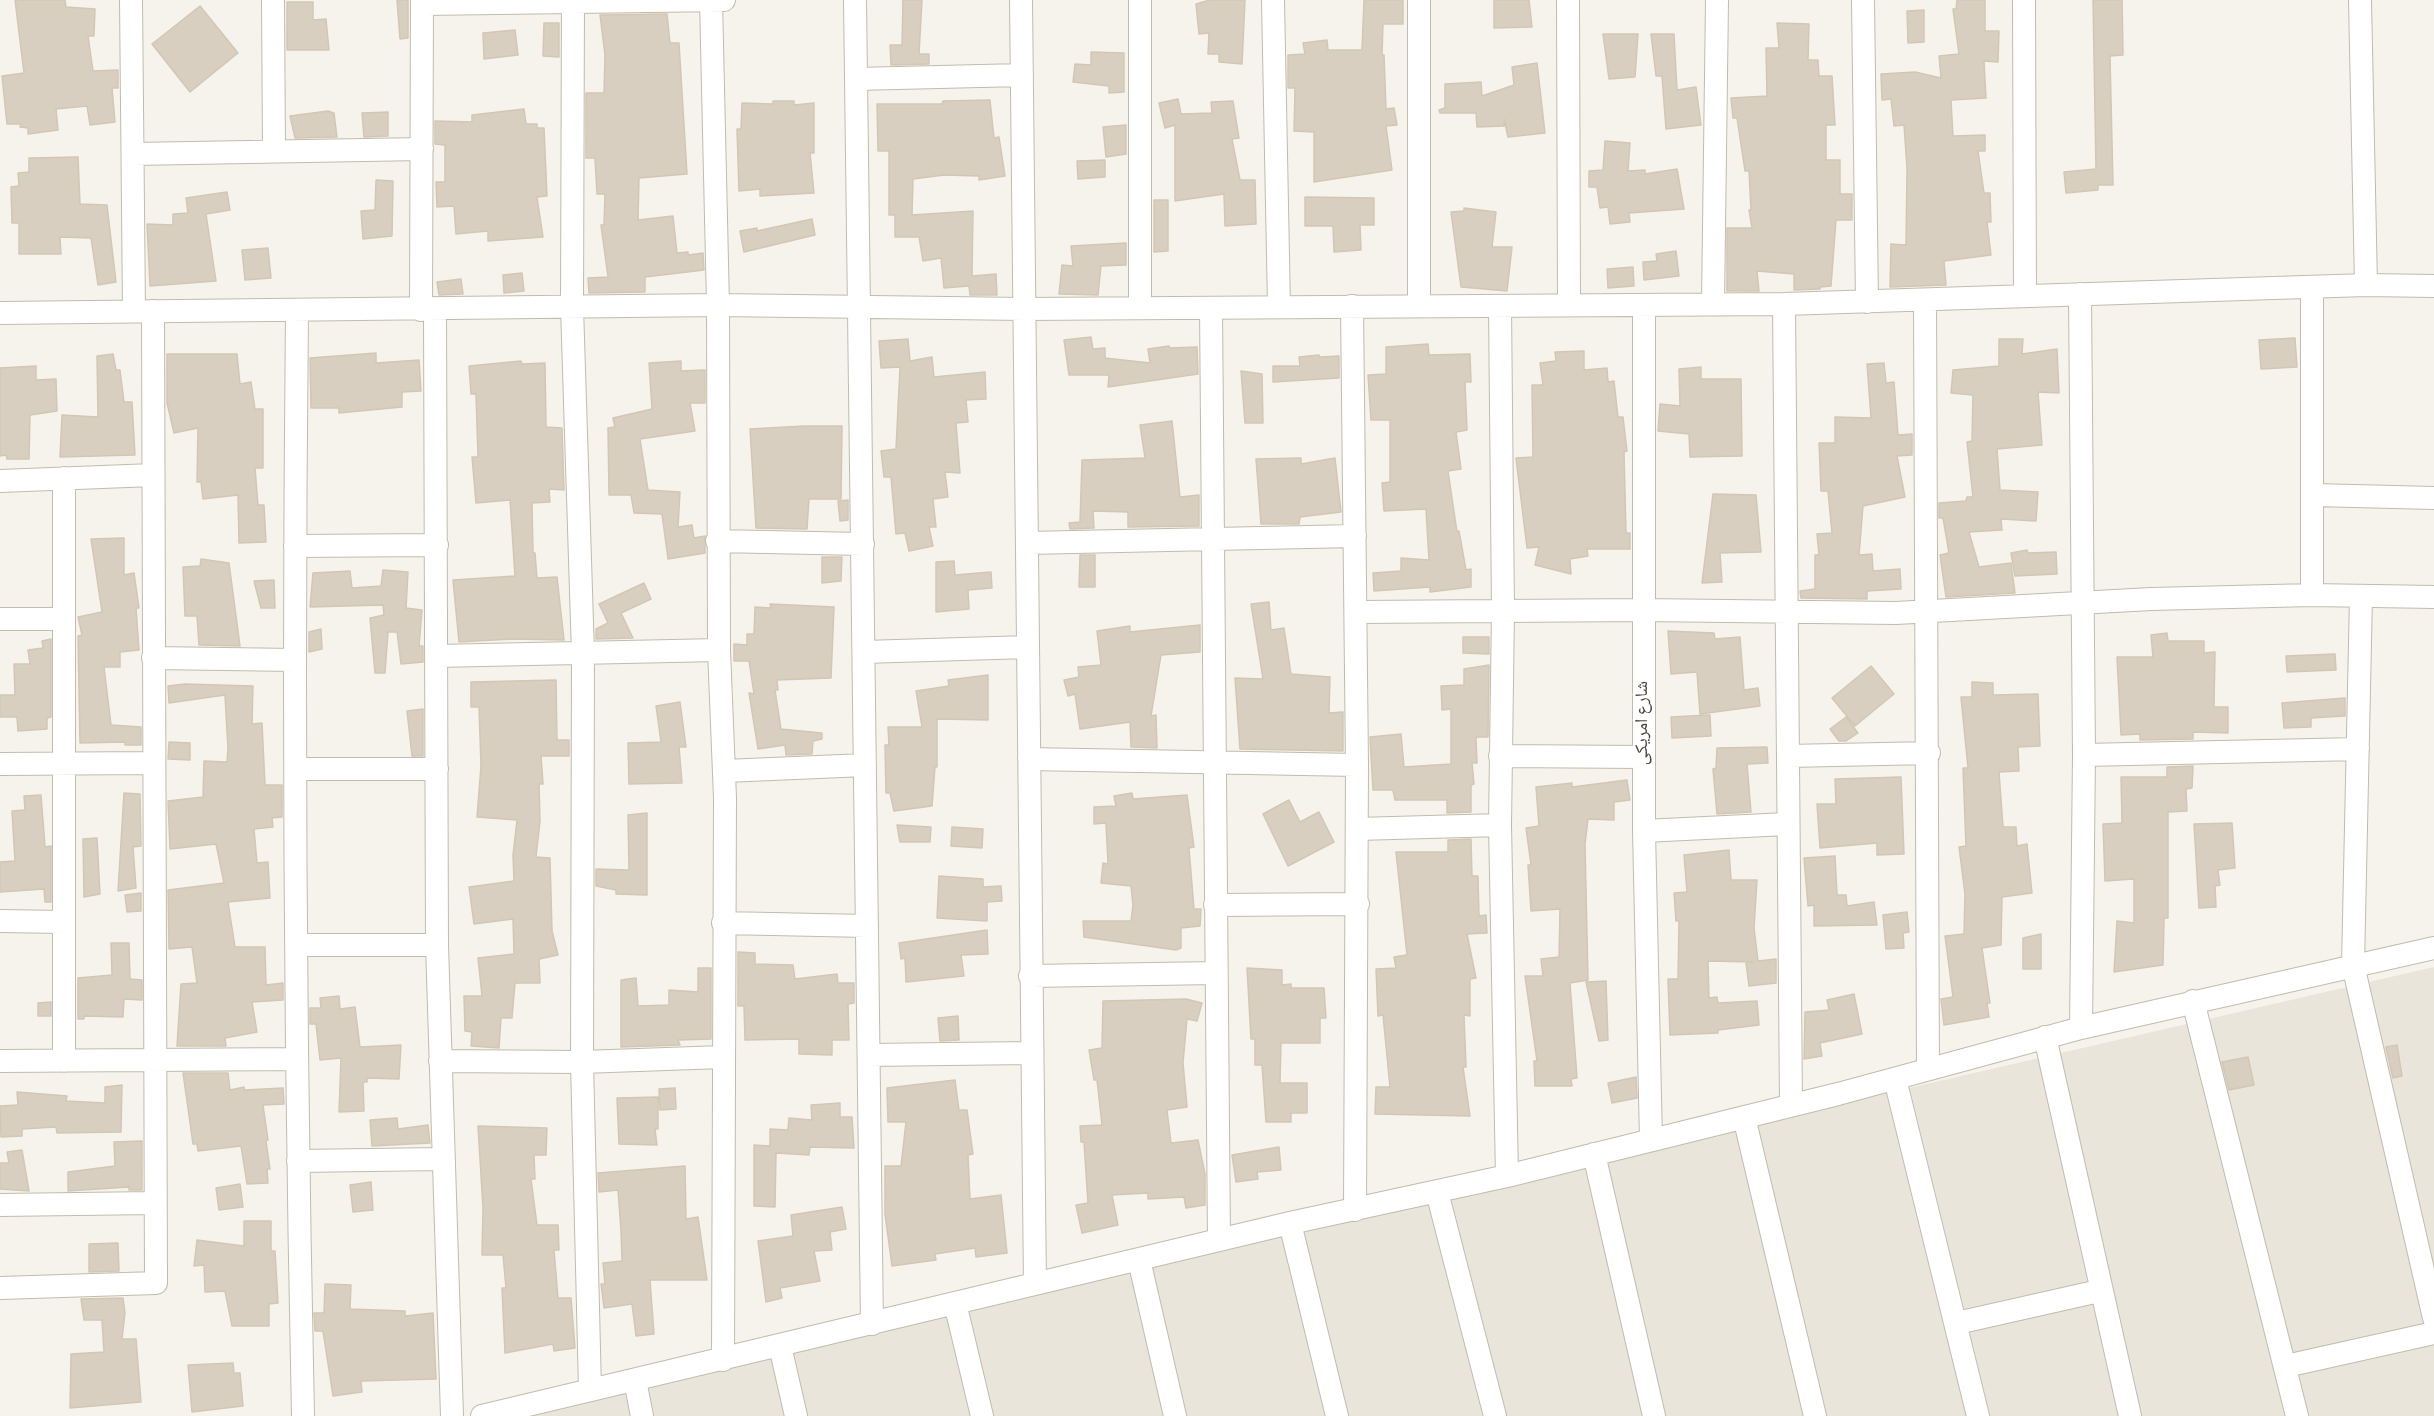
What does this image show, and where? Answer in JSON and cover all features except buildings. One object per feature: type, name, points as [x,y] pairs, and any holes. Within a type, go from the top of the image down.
[{"type":"street","points":[[0,1288],[156,1284],[153,1062],[153,476],[133,154],[130,0]]},
{"type":"street","points":[[273,0],[274,151]]},
{"type":"street","points":[[711,0],[718,305],[717,541],[725,771],[723,1360]]},
{"type":"street","points":[[452,1416],[441,1159],[436,945],[437,545],[422,149],[422,2],[724,0]]},
{"type":"street","points":[[855,0],[873,1324]]},
{"type":"street","points":[[1021,0],[1030,1053],[1035,1284]]},
{"type":"street","points":[[1140,0],[1140,308]]},
{"type":"street","points":[[1273,0],[1279,307]]},
{"type":"street","points":[[1419,0],[1419,306]]},
{"type":"street","points":[[1568,0],[1569,305]]},
{"type":"street","points":[[1713,304],[1717,0]]},
{"type":"street","points":[[1863,0],[1867,302]]},
{"type":"street","points":[[2024,0],[2025,296]]},
{"type":"street","points":[[2360,0],[2366,285]]},
{"type":"street","points":[[573,1],[572,307],[583,654],[582,1062],[590,1390]]},
{"type":"street","points":[[856,79],[1022,75]]},
{"type":"street","points":[[133,154],[422,149]]},
{"type":"street","points":[[0,313],[718,305],[1024,309],[1784,304],[2366,285],[2434,286]]},
{"type":"street","points":[[2312,287],[2314,495],[2312,595]]},
{"type":"street","points":[[2080,294],[2084,755],[2081,1028]]},
{"type":"street","points":[[1925,300],[1929,753],[1928,1069]]},
{"type":"street","points":[[1784,304],[1789,611],[1787,824],[1791,1105]]},
{"type":"street","name":"شارع امريكى","points":[[1644,305],[1643,757],[1651,1140]]},
{"type":"street","points":[[1352,306],[1358,765],[1355,1210]]},
{"type":"street","points":[[1500,306],[1503,611],[1500,825],[1507,1176]]},
{"type":"street","points":[[1211,308],[1219,1240]]},
{"type":"street","points":[[297,310],[295,546],[297,1059],[303,1416]]},
{"type":"street","points":[[0,482],[153,476]]},
{"type":"street","points":[[64,478],[62,619],[64,1061]]},
{"type":"street","points":[[2314,495],[2434,498]]},
{"type":"street","points":[[1027,543],[1214,537],[1355,536]]},
{"type":"street","points":[[717,541],[863,544]]},
{"type":"street","points":[[295,546],[437,545]]},
{"type":"street","points":[[1357,612],[1643,610],[1926,612],[2083,602],[2312,595],[2434,597]]},
{"type":"street","points":[[2361,596],[2353,965],[2434,1318]]},
{"type":"street","points":[[0,619],[62,619]]},
{"type":"street","points":[[864,652],[1028,648]]},
{"type":"street","points":[[436,656],[719,650]]},
{"type":"street","points":[[153,658],[295,660]]},
{"type":"street","points":[[2084,755],[2358,749]]},
{"type":"street","points":[[1788,756],[1929,753]]},
{"type":"street","points":[[1500,756],[1643,757]]},
{"type":"street","points":[[1029,759],[1214,760],[1358,765]]},
{"type":"street","points":[[0,764],[152,763]]},
{"type":"street","points":[[725,771],[866,765]]},
{"type":"street","points":[[296,769],[437,769]]},
{"type":"street","points":[[1644,831],[1787,824]]},
{"type":"street","points":[[1357,829],[1500,825]]},
{"type":"street","points":[[1215,904],[1358,904]]},
{"type":"street","points":[[0,921],[63,922]]},
{"type":"street","points":[[723,923],[867,926]]},
{"type":"street","points":[[297,945],[436,945]]},
{"type":"street","points":[[482,1416],[1290,1223],[1507,1176],[1895,1079],[2081,1028],[2434,948]]},
{"type":"street","points":[[1030,976],[1216,973]]},
{"type":"street","points":[[2193,1001],[2297,1416]]},
{"type":"street","points":[[2045,1037],[2099,1291],[2130,1416]]},
{"type":"street","points":[[869,1056],[1030,1053]]},
{"type":"street","points":[[440,1061],[582,1062],[723,1057]]},
{"type":"street","points":[[0,1060],[153,1062],[297,1059]]},
{"type":"street","points":[[1895,1079],[1957,1323],[1978,1416]]},
{"type":"street","points":[[1744,1117],[1815,1416]]},
{"type":"street","points":[[1594,1154],[1654,1416]]},
{"type":"street","points":[[298,1161],[441,1159]]},
{"type":"street","points":[[1437,1192],[1495,1416]]},
{"type":"street","points":[[0,1205],[155,1203]]},
{"type":"street","points":[[1290,1223],[1337,1416]]},
{"type":"street","points":[[1139,1260],[1175,1416]]},
{"type":"street","points":[[1957,1323],[2099,1291]]},
{"type":"street","points":[[956,1303],[982,1416]]},
{"type":"street","points":[[2286,1365],[2434,1333]]},
{"type":"street","points":[[780,1346],[796,1416]]},
{"type":"street","points":[[634,1380],[642,1416]]},
{"type":"shaded area","points":[[2434,967],[2434,1416],[486,1416]]}]
